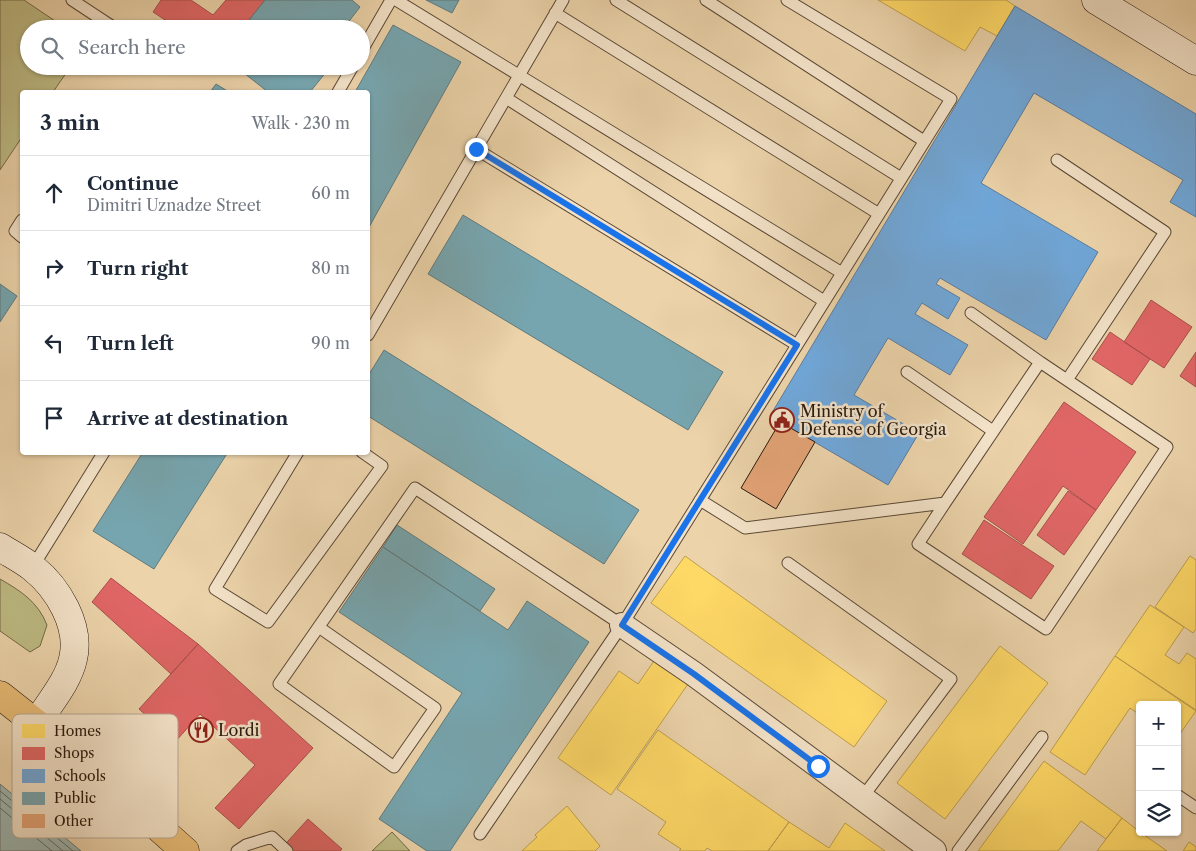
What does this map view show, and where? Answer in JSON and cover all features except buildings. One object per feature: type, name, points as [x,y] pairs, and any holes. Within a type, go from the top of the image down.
[{"type":"main road","points":[[1096,0],[1196,61]]},
{"type":"main road","points":[[0,548],[32,568],[47,581],[66,611],[72,625],[75,643],[73,660],[65,678],[43,714]]},
{"type":"main road","points":[[0,695],[25,714]]},
{"type":"main road","points":[[170,838],[184,851]]},
{"type":"street","points":[[622,625],[694,674],[934,851]]},
{"type":"lane","points":[[72,0],[102,20]]},
{"type":"lane","points":[[370,36],[391,0]]},
{"type":"lane","points":[[396,0],[842,273]]},
{"type":"lane","points":[[370,332],[563,0]]},
{"type":"lane","points":[[616,0],[901,178]]},
{"type":"lane","points":[[706,0],[924,141]]},
{"type":"lane","points":[[480,834],[622,625],[951,99],[787,0]]},
{"type":"lane","points":[[555,13],[878,214]]},
{"type":"lane","points":[[339,90],[348,75]]},
{"type":"lane","points":[[506,98],[824,301]]},
{"type":"lane","points":[[476,149],[797,345]]},
{"type":"lane","points":[[1057,160],[1165,232],[1067,380]]},
{"type":"lane","points":[[20,223],[15,232],[20,236]]},
{"type":"lane","points":[[971,313],[1040,362],[1167,447],[1046,629],[918,544],[1040,362]]},
{"type":"lane","points":[[907,372],[993,431]]},
{"type":"lane","points":[[32,568],[102,455]]},
{"type":"lane","points":[[296,455],[215,589],[268,622],[382,466],[366,455]]},
{"type":"lane","points":[[320,628],[435,708],[394,767],[279,684],[320,628],[415,488],[622,625]]},
{"type":"lane","points":[[700,500],[745,528],[945,503]]},
{"type":"lane","points":[[788,563],[951,679],[862,798]]},
{"type":"lane","points":[[958,851],[1042,737]]},
{"type":"lane","points":[[1181,799],[1196,808]]},
{"type":"lane","points":[[237,851],[246,845],[272,837],[287,851]]},
{"type":"shaded area","points":[[0,0],[24,0],[54,20],[20,20],[20,75],[65,75],[54,90],[20,90],[20,140],[0,170]]},
{"type":"shaded area","points":[[0,579],[28,598],[39,610],[47,625],[40,646],[30,652],[0,631]]},
{"type":"shaded area","points":[[392,832],[410,851],[372,851]]},
{"type":"water","points":[[0,784],[12,794],[12,838],[65,838],[81,851],[0,851]]},
{"type":"place","name":"Ministry of Defense of Georgia","points":[[782,420]]},
{"type":"place","name":"Lordi","points":[[201,730]]},
{"type":"route","points":[[476,149],[797,345],[622,625],[694,674],[818,766]]}]
